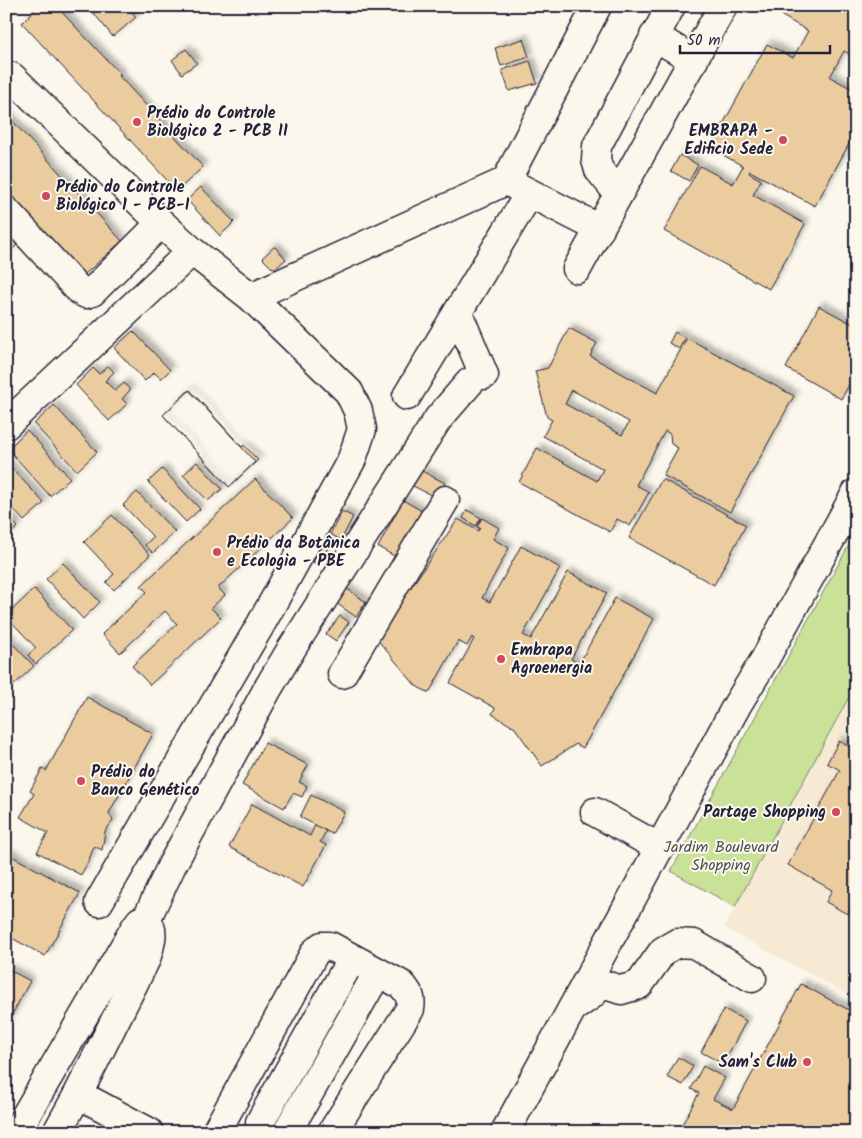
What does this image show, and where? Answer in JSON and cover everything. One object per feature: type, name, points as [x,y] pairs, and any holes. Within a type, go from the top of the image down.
[{"type":"street","points":[[407,396],[458,313],[518,187],[597,6]]},
{"type":"street","points":[[618,193],[599,170],[596,160],[598,146],[671,6]]},
{"type":"street","points":[[577,269],[723,6]]},
{"type":"street","points":[[654,36],[694,60]]},
{"type":"street","points":[[6,74],[12,77],[192,252],[251,297],[349,392],[358,411],[362,428],[352,459],[266,615],[99,902]]},
{"type":"street","points":[[251,297],[518,187],[600,229]]},
{"type":"street","points":[[6,211],[79,290],[86,294],[92,292],[161,223]]},
{"type":"street","points":[[6,425],[192,252]]},
{"type":"street","points":[[146,920],[172,865],[267,690],[292,648],[438,420],[477,379],[458,313]]},
{"type":"street","points":[[505,1132],[737,705],[765,659],[856,493]]},
{"type":"street","points":[[342,674],[445,500]]},
{"type":"street","points":[[599,804],[664,841]]},
{"type":"street","points":[[56,1132],[78,1094],[146,958],[152,931],[146,920]]},
{"type":"street","points":[[19,1131],[134,928],[140,921],[146,920]]},
{"type":"street","points":[[572,1009],[590,996],[602,984],[609,961],[608,943]]},
{"type":"street","points":[[602,984],[621,990],[640,984],[663,951],[676,943],[694,944],[752,978]]},
{"type":"street","points":[[216,1132],[314,952],[322,946],[330,946],[402,985],[412,1000],[410,1008],[332,1132]]},
{"type":"street","points":[[230,1108],[269,1127],[352,958]]},
{"type":"street","points":[[287,1132],[378,972]]},
{"type":"street","points":[[78,1094],[148,1132]]},
{"type":"shaded area","points":[[856,684],[856,999],[724,928]]},
{"type":"green space","name":"Jardim Boulevard Shopping","points":[[856,532],[856,684],[735,907],[671,871]]},
{"type":"building","name":"Prédio do Controle Biológico 2 - PCB II","points":[[39,6],[56,6],[203,167],[177,191],[22,23]]},
{"type":"building","points":[[88,6],[127,6],[136,17],[113,37]]},
{"type":"building","name":"EMBRAPA - Edificio Sede","points":[[788,6],[856,6],[856,58],[844,51],[830,77],[856,91],[856,131],[815,206],[750,171],[749,173],[761,180],[753,195],[805,224],[769,289],[664,231],[700,166],[733,184],[743,166],[710,148],[767,44],[793,58],[808,31],[782,16]]},
{"type":"building","points":[[523,39],[529,57],[501,66],[495,48]]},
{"type":"building","points":[[186,49],[197,63],[182,74],[172,60]]},
{"type":"building","points":[[530,61],[537,83],[509,91],[502,70]]},
{"type":"building","name":"Prédio do Controle Biológico 1 - PCB-I","points":[[6,114],[122,241],[84,275],[6,189]]},
{"type":"building","points":[[680,155],[698,165],[689,181],[671,171]]},
{"type":"building","points":[[201,187],[234,222],[220,236],[187,200]]},
{"type":"building","points":[[6,234],[17,245],[6,255]]},
{"type":"building","points":[[274,247],[286,259],[275,269],[263,259]]},
{"type":"building","points":[[819,306],[856,326],[856,372],[841,399],[786,368]]},
{"type":"building","points":[[569,328],[597,343],[590,356],[657,393],[687,338],[794,396],[730,512],[663,475],[678,448],[671,444],[670,434],[665,431],[636,485],[649,492],[630,526],[617,519],[610,532],[519,482],[537,448],[597,481],[603,469],[543,436],[552,420],[547,417],[535,371],[548,368]],"holes":[[[572,390],[629,422],[622,435],[565,404]]]},
{"type":"building","points":[[133,331],[170,370],[161,379],[154,372],[145,381],[114,348]]},
{"type":"building","points":[[675,332],[685,338],[679,349],[669,343]]},
{"type":"building","points":[[108,366],[114,372],[105,381],[115,391],[124,383],[130,390],[122,399],[127,404],[109,421],[76,385],[93,368],[99,374]]},
{"type":"building","points":[[189,390],[255,462],[229,487],[163,415]]},
{"type":"building","points":[[190,390],[242,447],[244,445],[258,460],[229,487],[163,415]]},
{"type":"building","points":[[54,405],[97,452],[77,471],[34,424]]},
{"type":"building","points":[[27,430],[70,478],[50,496],[8,449]]},
{"type":"building","points":[[6,462],[44,503],[24,521],[6,501]]},
{"type":"building","points":[[197,462],[222,489],[208,501],[183,475]]},
{"type":"building","points":[[162,469],[200,509],[186,522],[148,482]]},
{"type":"building","points":[[422,471],[445,483],[437,498],[413,486]]},
{"type":"building","name":"Prédio da Botânica e Ecologia - PBE","points":[[255,479],[293,518],[218,588],[225,595],[211,608],[221,618],[150,685],[132,666],[177,624],[165,611],[120,653],[102,634],[147,592],[141,586]]},
{"type":"building","points":[[662,479],[746,525],[714,585],[629,538]]},
{"type":"building","points":[[137,492],[175,532],[153,553],[145,545],[153,537],[123,505]]},
{"type":"building","points":[[403,500],[425,513],[400,559],[378,547]]},
{"type":"building","points":[[467,510],[481,518],[476,526],[463,518]]},
{"type":"building","points":[[342,511],[353,517],[341,540],[330,534]]},
{"type":"building","points":[[6,514],[18,527],[6,538]]},
{"type":"building","points":[[112,515],[150,555],[114,590],[106,582],[114,574],[84,542]]},
{"type":"building","points":[[482,518],[499,528],[493,539],[509,548],[482,598],[490,602],[521,546],[560,568],[523,635],[531,639],[568,572],[607,593],[571,659],[579,664],[615,598],[654,619],[583,748],[576,744],[542,766],[515,728],[492,714],[495,708],[450,683],[474,639],[472,637],[467,646],[458,641],[429,693],[416,686],[376,638],[458,519],[478,531],[480,528],[477,527]]},
{"type":"building","points":[[325,542],[330,544],[319,565],[313,562]]},
{"type":"building","points":[[63,563],[100,602],[83,619],[46,579]]},
{"type":"building","points":[[346,588],[366,602],[356,617],[336,603]]},
{"type":"building","points":[[34,589],[72,630],[36,664],[28,655],[36,648],[6,616]]},
{"type":"building","points":[[340,616],[349,622],[336,641],[326,634]]},
{"type":"building","points":[[6,637],[34,666],[12,687],[6,681],[6,676],[11,671],[6,666]]},
{"type":"building","name":"Prédio do Banco Genético","points":[[87,697],[153,734],[109,813],[113,821],[105,831],[102,850],[94,846],[81,875],[37,852],[48,833],[20,817],[34,794],[30,791],[42,769],[46,771]]},
{"type":"building","name":"Partage Shopping","points":[[839,741],[852,748],[856,741],[856,903],[854,902],[847,914],[826,902],[832,890],[788,865],[840,770],[827,763]]},
{"type":"building","points":[[265,743],[308,765],[299,782],[307,786],[302,797],[293,793],[284,808],[242,785]]},
{"type":"building","points":[[311,795],[344,812],[332,834],[300,817]]},
{"type":"building","points":[[252,804],[310,836],[315,825],[326,831],[320,842],[326,845],[303,887],[229,847]]},
{"type":"building","points":[[6,853],[80,893],[45,956],[6,935]]},
{"type":"building","points":[[6,968],[30,981],[6,1026]]},
{"type":"building","name":"Sam's Club","points":[[801,984],[856,1014],[856,1132],[678,1132],[699,1093],[691,1089],[703,1066],[725,1078],[713,1099],[733,1109]]},
{"type":"building","points":[[724,1009],[746,1021],[723,1064],[701,1052]]},
{"type":"building","points":[[678,1057],[693,1066],[683,1085],[667,1077]]},
{"type":"place","name":"Prédio do Controle Biológico 2 - PCB II","points":[[137,122]]},
{"type":"place","name":"EMBRAPA - Edificio Sede","points":[[783,140]]},
{"type":"place","name":"Prédio do Controle Biológico 1 - PCB-I","points":[[46,196]]},
{"type":"place","name":"Prédio da Botânica e Ecologia - PBE","points":[[217,552]]},
{"type":"place","name":"Embrapa Agroenergia","points":[[501,659]]},
{"type":"place","name":"Prédio do Banco Genético","points":[[81,781]]},
{"type":"place","name":"Partage Shopping","points":[[836,812]]},
{"type":"place","name":"Sam's Club","points":[[807,1062]]}]
